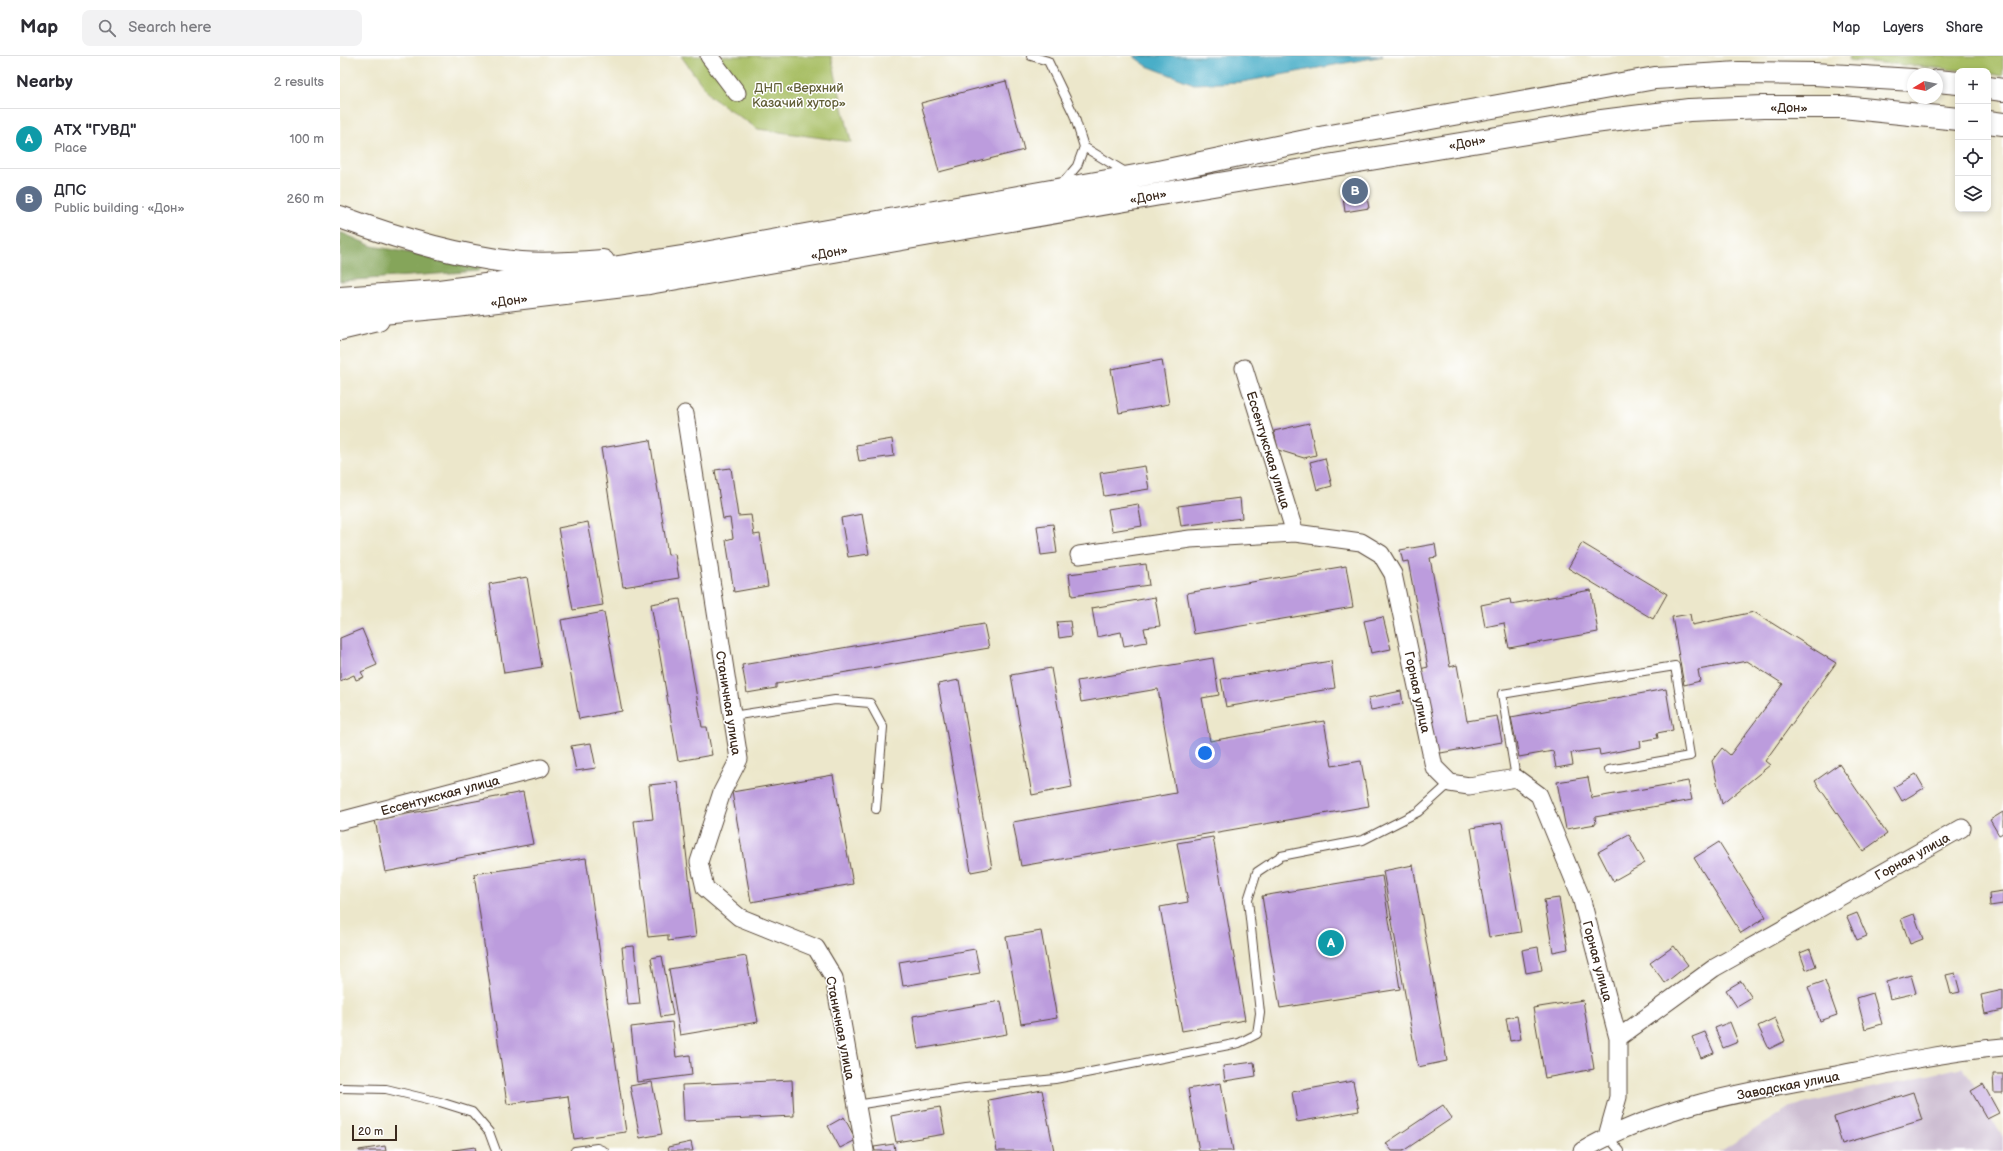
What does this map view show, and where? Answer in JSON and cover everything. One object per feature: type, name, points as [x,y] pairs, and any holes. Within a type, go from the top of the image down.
[{"type":"main road","name":"«Дон»","points":[[340,298],[446,290],[606,269],[688,256],[1158,172],[1325,137],[1655,78],[1739,73],[1814,74],[1907,80]]},
{"type":"main road","points":[[1943,82],[1955,83]]},
{"type":"main road","points":[[1991,88],[2003,90]]},
{"type":"main road","name":"«Дон»","points":[[340,317],[419,310],[649,283],[1176,191],[1602,121],[1689,110],[1763,107],[1843,107],[1955,119]]},
{"type":"main road","points":[[1991,122],[2003,124]]},
{"type":"main road","points":[[340,217],[388,235],[479,256],[522,263],[584,262],[688,256]]},
{"type":"main road","points":[[340,329],[419,310]]},
{"type":"street","points":[[708,56],[737,93]]},
{"type":"street","name":"Ессентукская улица","points":[[1244,368],[1295,533]]},
{"type":"street","name":"Станичная улица","points":[[685,414],[739,759],[722,792],[699,862],[705,888],[739,917],[816,948],[834,978],[864,1151]]},
{"type":"street","name":"Горная улица","points":[[1078,555],[1190,539],[1295,533],[1361,542],[1381,554],[1393,574],[1434,767],[1450,783]]},
{"type":"street","name":"Ессентукская улица","points":[[340,821],[540,768]]},
{"type":"street","points":[[1450,783],[1469,786],[1516,778]]},
{"type":"street","name":"Горная улица","points":[[1516,778],[1539,795],[1581,897],[1618,1038],[1618,1097],[1607,1136]]},
{"type":"street","name":"Горная улица","points":[[1618,1038],[1714,968],[1962,828]]},
{"type":"street","name":"Заводская улица","points":[[1582,1151],[1607,1136],[1680,1108],[1758,1090],[1965,1050],[2003,1047]]},
{"type":"lane","points":[[1031,56],[1047,58],[1074,115],[1084,147],[1077,166],[1059,189]]},
{"type":"lane","points":[[1084,147],[1131,176]]},
{"type":"lane","points":[[1516,778],[1502,694],[1675,666],[1690,756],[1609,770]]},
{"type":"lane","points":[[732,716],[835,700],[870,703],[883,727],[876,809]]},
{"type":"lane","points":[[856,1105],[965,1088],[1056,1079],[1239,1043],[1257,1034],[1260,1013],[1248,900],[1257,872],[1282,856],[1363,840],[1418,812],[1450,783]]},
{"type":"lane","points":[[340,1088],[386,1089],[440,1102],[472,1112],[489,1132],[496,1151]]},
{"type":"lane","points":[[1607,1136],[1620,1151]]},
{"type":"lane","points":[[575,1151],[597,1148],[604,1151]]},
{"type":"shaded area","points":[[1963,1067],[2003,1137],[2003,1151],[1718,1151],[1724,1149],[1790,1107]]},
{"type":"green space","name":"ДНП «Верхний Казачий хутор»","points":[[681,56],[831,56],[851,142],[758,129],[711,97]]},
{"type":"green space","points":[[1850,56],[2003,56],[2003,76],[1991,74],[1991,68],[1955,68],[1955,70],[1849,60]]},
{"type":"green space","points":[[340,232],[372,246],[481,266],[478,271],[340,281]]},
{"type":"water","points":[[1133,56],[1383,56],[1242,82],[1194,84],[1147,66]]},
{"type":"building","points":[[1006,81],[1024,150],[939,172],[921,103]]},
{"type":"building","points":[[1366,193],[1369,208],[1345,212],[1343,197]]},
{"type":"building","points":[[1162,360],[1169,404],[1119,413],[1111,369]]},
{"type":"building","points":[[1309,423],[1316,455],[1304,458],[1278,450],[1274,431]]},
{"type":"building","points":[[892,439],[894,456],[859,461],[856,445]]},
{"type":"building","points":[[650,440],[668,555],[675,554],[679,578],[623,587],[601,448]]},
{"type":"building","points":[[1325,458],[1332,486],[1317,490],[1310,462]]},
{"type":"building","points":[[1145,466],[1149,489],[1104,496],[1100,473]]},
{"type":"building","points":[[731,468],[738,516],[751,515],[754,535],[760,534],[768,586],[734,592],[726,540],[733,538],[730,518],[723,519],[715,470]]},
{"type":"building","points":[[1240,498],[1242,518],[1181,526],[1178,506]]},
{"type":"building","points":[[1138,504],[1142,526],[1112,531],[1108,509]]},
{"type":"building","points":[[862,514],[869,554],[848,557],[841,518]]},
{"type":"building","points":[[588,522],[603,605],[573,610],[558,528]]},
{"type":"building","points":[[1053,524],[1057,553],[1041,555],[1037,526]]},
{"type":"building","points":[[1582,543],[1667,594],[1653,619],[1568,568]]},
{"type":"building","points":[[1435,544],[1437,557],[1430,558],[1450,667],[1457,665],[1467,721],[1497,716],[1502,742],[1435,754],[1420,669],[1428,667],[1408,561],[1403,562],[1400,550]]},
{"type":"building","points":[[1146,564],[1149,585],[1072,596],[1069,574]]},
{"type":"building","points":[[1346,566],[1353,607],[1194,634],[1187,593]]},
{"type":"building","points":[[527,577],[542,667],[504,673],[489,584]]},
{"type":"building","points":[[1591,590],[1598,632],[1509,648],[1504,623],[1485,627],[1481,605],[1510,599],[1511,604]]},
{"type":"building","points":[[1155,597],[1160,626],[1144,628],[1147,642],[1124,646],[1121,632],[1097,637],[1092,608]]},
{"type":"building","points":[[680,599],[702,727],[707,727],[712,755],[678,761],[651,604]]},
{"type":"building","points":[[604,612],[622,711],[579,719],[561,620]]},
{"type":"building","points":[[1754,612],[1836,663],[1765,761],[1770,765],[1722,804],[1712,761],[1722,748],[1730,755],[1783,684],[1747,661],[1698,670],[1700,681],[1684,685],[1672,617],[1690,614],[1692,625]]},
{"type":"building","points":[[1383,617],[1391,649],[1371,653],[1364,621]]},
{"type":"building","points":[[1070,621],[1072,636],[1059,638],[1057,622]]},
{"type":"building","points":[[984,624],[989,648],[776,684],[776,688],[747,693],[742,665]]},
{"type":"building","points":[[362,629],[377,665],[361,672],[364,677],[356,680],[354,675],[340,681],[340,638]]},
{"type":"building","points":[[1213,658],[1219,695],[1202,698],[1210,741],[1324,721],[1332,766],[1361,761],[1369,806],[1021,866],[1013,822],[1176,793],[1158,689],[1081,702],[1077,681]]},
{"type":"building","points":[[1331,661],[1335,688],[1226,707],[1221,679]]},
{"type":"building","points":[[1051,668],[1072,787],[1032,795],[1011,675]]},
{"type":"building","points":[[959,680],[992,868],[971,872],[938,684]]},
{"type":"building","points":[[1666,689],[1673,730],[1657,733],[1658,738],[1640,741],[1641,747],[1600,755],[1599,749],[1571,753],[1573,765],[1556,768],[1553,751],[1519,757],[1511,717]]},
{"type":"building","points":[[1401,691],[1403,704],[1371,710],[1368,698]]},
{"type":"building","points":[[591,743],[596,768],[576,771],[571,746]]},
{"type":"building","points":[[1839,764],[1887,834],[1863,851],[1815,781]]},
{"type":"building","points":[[1916,774],[1924,788],[1902,801],[1894,787]]},
{"type":"building","points":[[833,775],[853,884],[751,902],[732,792]]},
{"type":"building","points":[[1588,777],[1592,798],[1688,781],[1692,800],[1595,817],[1596,824],[1566,829],[1557,782]]},
{"type":"building","points":[[678,782],[696,937],[668,941],[668,935],[648,937],[634,821],[653,819],[649,785]]},
{"type":"building","points":[[523,792],[533,844],[385,872],[375,820]]},
{"type":"building","points":[[2003,812],[2003,833],[1999,835],[1990,820]]},
{"type":"building","points":[[1502,823],[1521,932],[1489,937],[1471,828]]},
{"type":"building","points":[[1629,835],[1645,863],[1613,881],[1598,852]]},
{"type":"building","points":[[1213,837],[1245,1020],[1182,1031],[1160,907],[1188,902],[1177,843]]},
{"type":"building","points":[[1719,842],[1766,917],[1741,933],[1694,858]]},
{"type":"building","points":[[586,858],[626,1132],[574,1139],[568,1096],[507,1104],[474,874]]},
{"type":"building","points":[[1413,865],[1447,1061],[1418,1067],[1383,871]]},
{"type":"building","points":[[1382,876],[1400,989],[1280,1008],[1262,896]]},
{"type":"building","points":[[2003,891],[2003,904],[1990,906],[1989,893]]},
{"type":"building","points":[[1559,898],[1568,949],[1553,952],[1544,900]]},
{"type":"building","points":[[1857,913],[1867,936],[1857,940],[1847,917]]},
{"type":"building","points":[[1914,914],[1923,939],[1910,944],[1901,919]]},
{"type":"building","points":[[1041,931],[1057,1018],[1021,1024],[1006,937]]},
{"type":"building","points":[[634,946],[640,1004],[628,1005],[622,947]]},
{"type":"building","points":[[1674,946],[1688,965],[1665,983],[1650,963]]},
{"type":"building","points":[[1538,947],[1542,970],[1526,973],[1522,950]]},
{"type":"building","points":[[975,949],[980,973],[903,986],[899,962]]},
{"type":"building","points":[[1810,949],[1816,966],[1806,970],[1800,953]]},
{"type":"building","points":[[662,956],[673,1015],[661,1017],[651,958]]},
{"type":"building","points":[[746,956],[758,1022],[680,1035],[669,969]]},
{"type":"building","points":[[1955,973],[1960,992],[1951,994],[1946,975]]},
{"type":"building","points":[[1911,975],[1916,993],[1890,999],[1886,982]]},
{"type":"building","points":[[1741,981],[1752,998],[1737,1007],[1726,990]]},
{"type":"building","points":[[1825,981],[1837,1015],[1820,1021],[1808,987]]},
{"type":"building","points":[[2003,990],[2003,1010],[1985,1014],[1981,995]]},
{"type":"building","points":[[1873,993],[1882,1024],[1865,1029],[1857,998]]},
{"type":"building","points":[[1583,1000],[1594,1069],[1545,1078],[1533,1008]]},
{"type":"building","points":[[1001,1001],[1007,1034],[918,1049],[913,1016]]},
{"type":"building","points":[[1517,1016],[1521,1039],[1510,1041],[1506,1018]]},
{"type":"building","points":[[1775,1018],[1785,1041],[1769,1049],[1758,1026]]},
{"type":"building","points":[[672,1022],[676,1057],[690,1055],[692,1075],[637,1082],[631,1027]]},
{"type":"building","points":[[1730,1022],[1738,1042],[1723,1048],[1715,1028]]},
{"type":"building","points":[[1705,1032],[1714,1053],[1701,1058],[1692,1037]]},
{"type":"building","points":[[1254,1062],[1256,1076],[1225,1081],[1223,1066]]},
{"type":"building","points":[[1993,1074],[2003,1074],[2003,1093],[1994,1093]]},
{"type":"building","points":[[792,1080],[794,1116],[684,1121],[682,1085]]},
{"type":"building","points":[[1353,1081],[1359,1111],[1297,1122],[1292,1092]]},
{"type":"building","points":[[652,1082],[662,1134],[640,1138],[630,1086]]},
{"type":"building","points":[[1221,1083],[1233,1151],[1199,1151],[1188,1089]]},
{"type":"building","points":[[1983,1084],[1999,1113],[1987,1119],[1971,1091]]},
{"type":"building","points":[[1042,1090],[1054,1151],[997,1151],[988,1100]]},
{"type":"building","points":[[1913,1092],[1922,1120],[1842,1144],[1834,1117]]},
{"type":"building","points":[[1443,1105],[1452,1118],[1403,1151],[1392,1151],[1386,1143]]},
{"type":"building","points":[[940,1107],[945,1134],[896,1142],[891,1116]]},
{"type":"building","points":[[844,1117],[856,1140],[840,1148],[828,1126]]},
{"type":"building","points":[[691,1142],[693,1151],[669,1151],[668,1147]]},
{"type":"building","points":[[894,1144],[895,1151],[875,1151],[874,1147]]},
{"type":"building","points":[[385,1146],[386,1151],[359,1151],[359,1150]]},
{"type":"building","points":[[475,1147],[476,1151],[453,1151],[453,1150]]},
{"type":"place","name":"ДПС","points":[[1355,191]]},
{"type":"place","name":"АТХ \"ГУВД\"","points":[[1331,943]]}]
